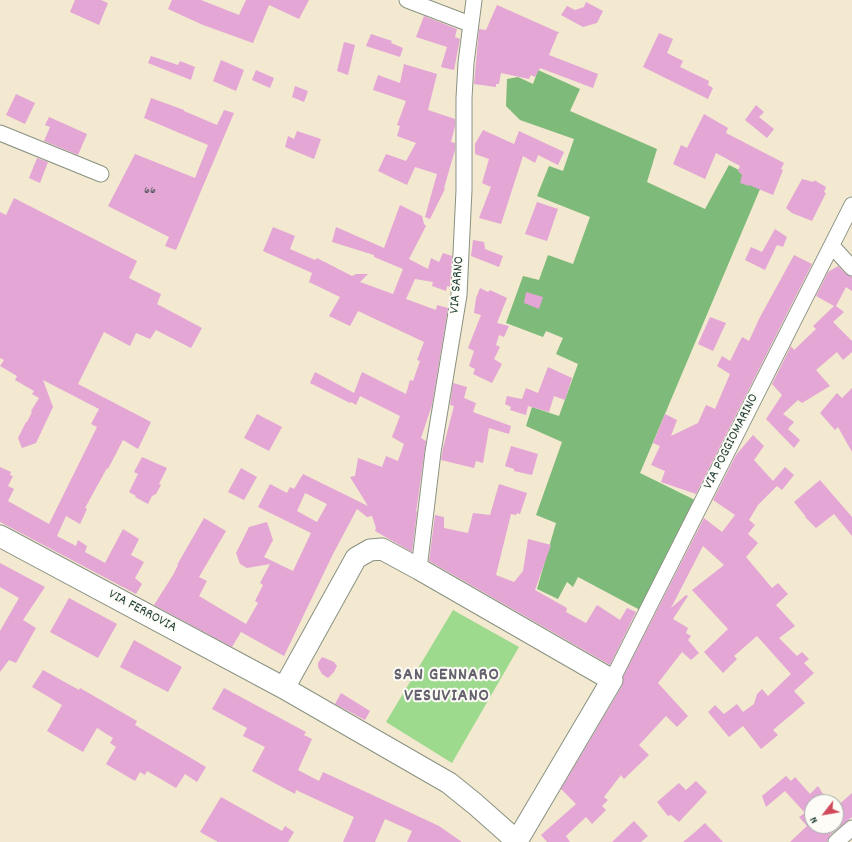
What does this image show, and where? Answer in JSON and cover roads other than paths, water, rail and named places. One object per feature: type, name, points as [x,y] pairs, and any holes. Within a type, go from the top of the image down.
[{"type":"main road","name":"VIA FERROVIA","points":[[0,536],[284,688],[449,783],[517,842]]},
{"type":"main road","points":[[284,688],[356,558],[370,550],[382,549],[612,680],[517,842]]},
{"type":"street","points":[[407,0],[470,24]]},
{"type":"street","name":"VIA SARNO","points":[[419,569],[433,452],[459,295],[464,190],[465,70],[474,0]]},
{"type":"street","points":[[0,133],[101,174]]},
{"type":"street","name":"VIA POGGIOMARINO","points":[[612,680],[852,204]]},
{"type":"street","points":[[832,246],[852,268]]},
{"type":"street","points":[[836,842],[852,828]]},
{"type":"district","name":"SAN GENNARO VESUVIANO","points":[[447,687]]}]
